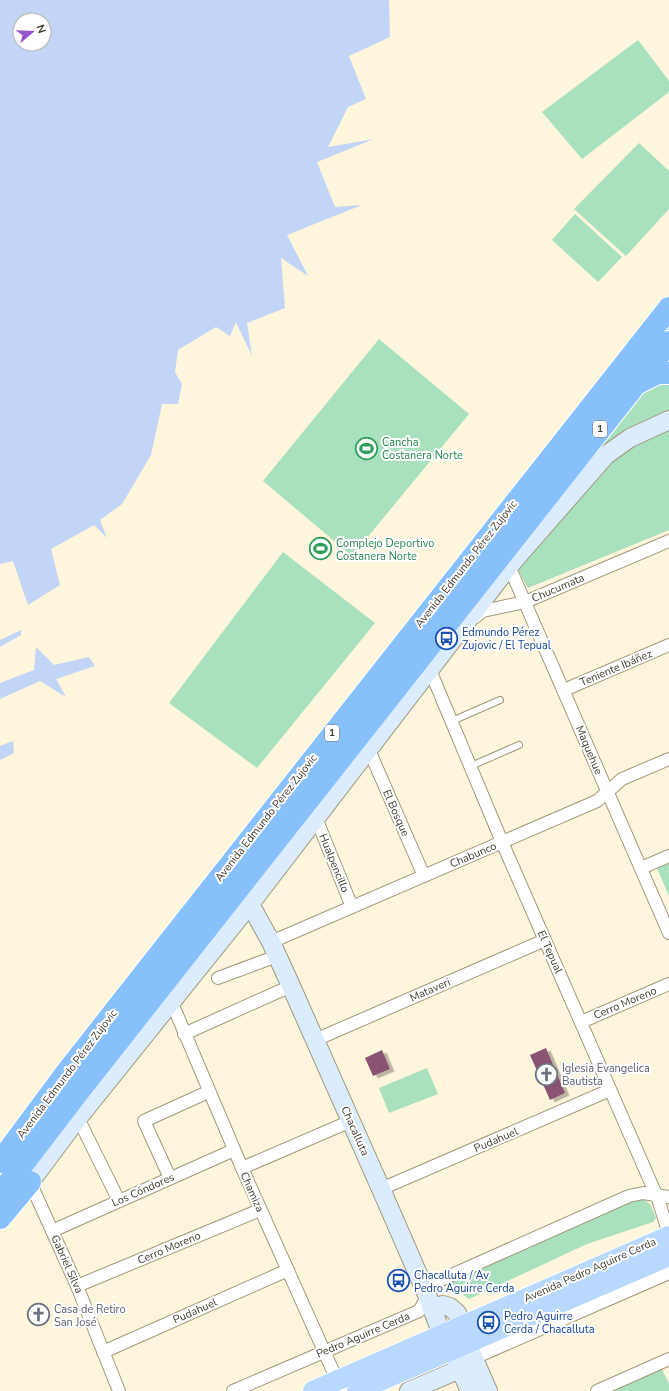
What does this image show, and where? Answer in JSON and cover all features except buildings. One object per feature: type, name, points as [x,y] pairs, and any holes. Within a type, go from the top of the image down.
[{"type":"highway","name":"Avenida Edmundo Pérez Zujovic","points":[[0,1162],[66,1073],[669,308]]},
{"type":"highway","name":"Avenida Edmundo Pérez Zujovic","points":[[0,1194],[89,1078],[635,384],[668,345]]},
{"type":"highway","points":[[635,384],[658,373],[669,373]]},
{"type":"highway","points":[[0,1218],[30,1182]]},
{"type":"main road","points":[[664,1264],[663,1254],[669,1236]]},
{"type":"main road","name":"Avenida Pedro Aguirre Cerda","points":[[313,1391],[337,1380],[460,1347],[669,1236]]},
{"type":"main road","name":"Avenida Pedro Aguirre Cerda","points":[[356,1391],[664,1264]]},
{"type":"street","points":[[30,1182],[78,1118],[172,1003],[250,904],[509,566],[606,455],[630,438],[669,420]]},
{"type":"street","name":"Chucumata","points":[[453,638],[483,611],[525,602],[669,541]]},
{"type":"street","name":"Maquehue","points":[[509,566],[669,933]]},
{"type":"street","name":"Teniente Ibáñez","points":[[564,690],[669,645]]},
{"type":"street","name":"El Tepual","points":[[430,670],[502,842],[656,1196],[669,1236]]},
{"type":"street","name":"El Bosque","points":[[369,750],[424,876]]},
{"type":"street","name":"Chabunco","points":[[274,949],[352,907],[597,801],[622,779],[669,759]]},
{"type":"street","name":"Hualpencillo","points":[[316,818],[352,907]]},
{"type":"street","points":[[641,868],[669,856]]},
{"type":"street","name":"Chacalluta","points":[[250,904],[274,949],[291,986],[381,1189],[429,1302]]},
{"type":"street","name":"Mataveri","points":[[315,1040],[545,940]]},
{"type":"street","points":[[218,978],[274,949]]},
{"type":"street","name":"Cerro Moreno","points":[[581,1022],[669,984]]},
{"type":"street","points":[[184,1034],[291,986]]},
{"type":"street","name":"Chamiza","points":[[172,1003],[208,1092],[337,1380]]},
{"type":"street","name":"Pudahuel","points":[[381,1189],[610,1090]]},
{"type":"street","points":[[170,1178],[144,1121],[208,1092]]},
{"type":"street","points":[[78,1118],[119,1201]]},
{"type":"street","points":[[242,1168],[350,1121]]},
{"type":"street","name":"Los Cóndores","points":[[52,1230],[234,1150]]},
{"type":"street","name":"Gabriel Silva","points":[[30,1182],[77,1286],[120,1391]]},
{"type":"street","name":"Pedro Aguirre Cerda","points":[[233,1391],[419,1311],[429,1302],[436,1282],[622,1199],[643,1193],[669,1197]]},
{"type":"street","name":"Cerro Moreno","points":[[77,1286],[260,1210]]},
{"type":"street","name":"Pudahuel","points":[[103,1352],[288,1270]]},
{"type":"street","points":[[429,1302],[450,1307],[457,1313],[460,1347],[470,1391]]},
{"type":"street","points":[[460,1347],[488,1391]]},
{"type":"street","name":"Avenida Pedro Aguirre Cerda","points":[[409,1391],[460,1347]]},
{"type":"street","points":[[597,1391],[668,1363]]},
{"type":"lane","points":[[452,721],[500,700]]},
{"type":"lane","points":[[471,766],[519,745]]},
{"type":"green space","points":[[638,40],[669,81],[669,92],[582,159],[542,112]]},
{"type":"green space","points":[[639,143],[669,171],[669,209],[626,256],[574,209]]},
{"type":"green space","points":[[575,214],[622,257],[598,282],[552,240]]},
{"type":"green space","points":[[669,319],[669,332],[657,348],[669,377],[669,530],[528,588],[517,568]]},
{"type":"green space","name":"Cancha Costanera Norte","points":[[379,339],[469,414],[352,556],[263,481]]},
{"type":"green space","points":[[283,552],[375,623],[257,768],[169,703]]},
{"type":"green space","points":[[669,863],[669,896],[657,868]]},
{"type":"green space","points":[[427,1068],[438,1094],[389,1113],[379,1088]]},
{"type":"green space","points":[[643,1199],[650,1204],[656,1218],[653,1222],[587,1244],[469,1299],[458,1291],[443,1285],[449,1280],[632,1201]]},
{"type":"green space","points":[[662,1369],[669,1384],[669,1391],[612,1391]]},
{"type":"water","points":[[0,0],[389,0],[390,37],[349,56],[366,99],[348,107],[328,147],[374,139],[317,162],[335,207],[362,205],[287,235],[308,276],[281,258],[285,308],[247,323],[252,356],[236,322],[230,336],[216,327],[178,350],[175,372],[182,384],[178,404],[162,404],[151,455],[122,504],[100,520],[107,538],[94,525],[51,549],[60,585],[28,605],[13,561],[0,564]]},
{"type":"water","points":[[21,630],[21,635],[0,647],[0,640]]},
{"type":"water","points":[[36,647],[54,665],[89,657],[95,666],[56,679],[66,697],[40,681],[0,699],[0,683],[34,670]]},
{"type":"water","points":[[13,741],[14,753],[0,760],[0,746]]},
{"type":"place","name":"Cancha Costanera Norte","points":[[366,448]]},
{"type":"place","name":"Complejo Deportivo Costanera Norte","points":[[320,549]]},
{"type":"place","name":"Edmundo Pérez Zujovic / El Tepual","points":[[446,638]]},
{"type":"place","name":"Iglesia Evangelica Bautista","points":[[547,1074]]},
{"type":"place","name":"Chacalluta / Av Pedro Aguirre Cerda","points":[[399,1281]]},
{"type":"place","name":"Casa de Retiro San José","points":[[39,1315]]},
{"type":"place","name":"Pedro Aguirre Cerda / Chacalluta","points":[[489,1322]]}]
